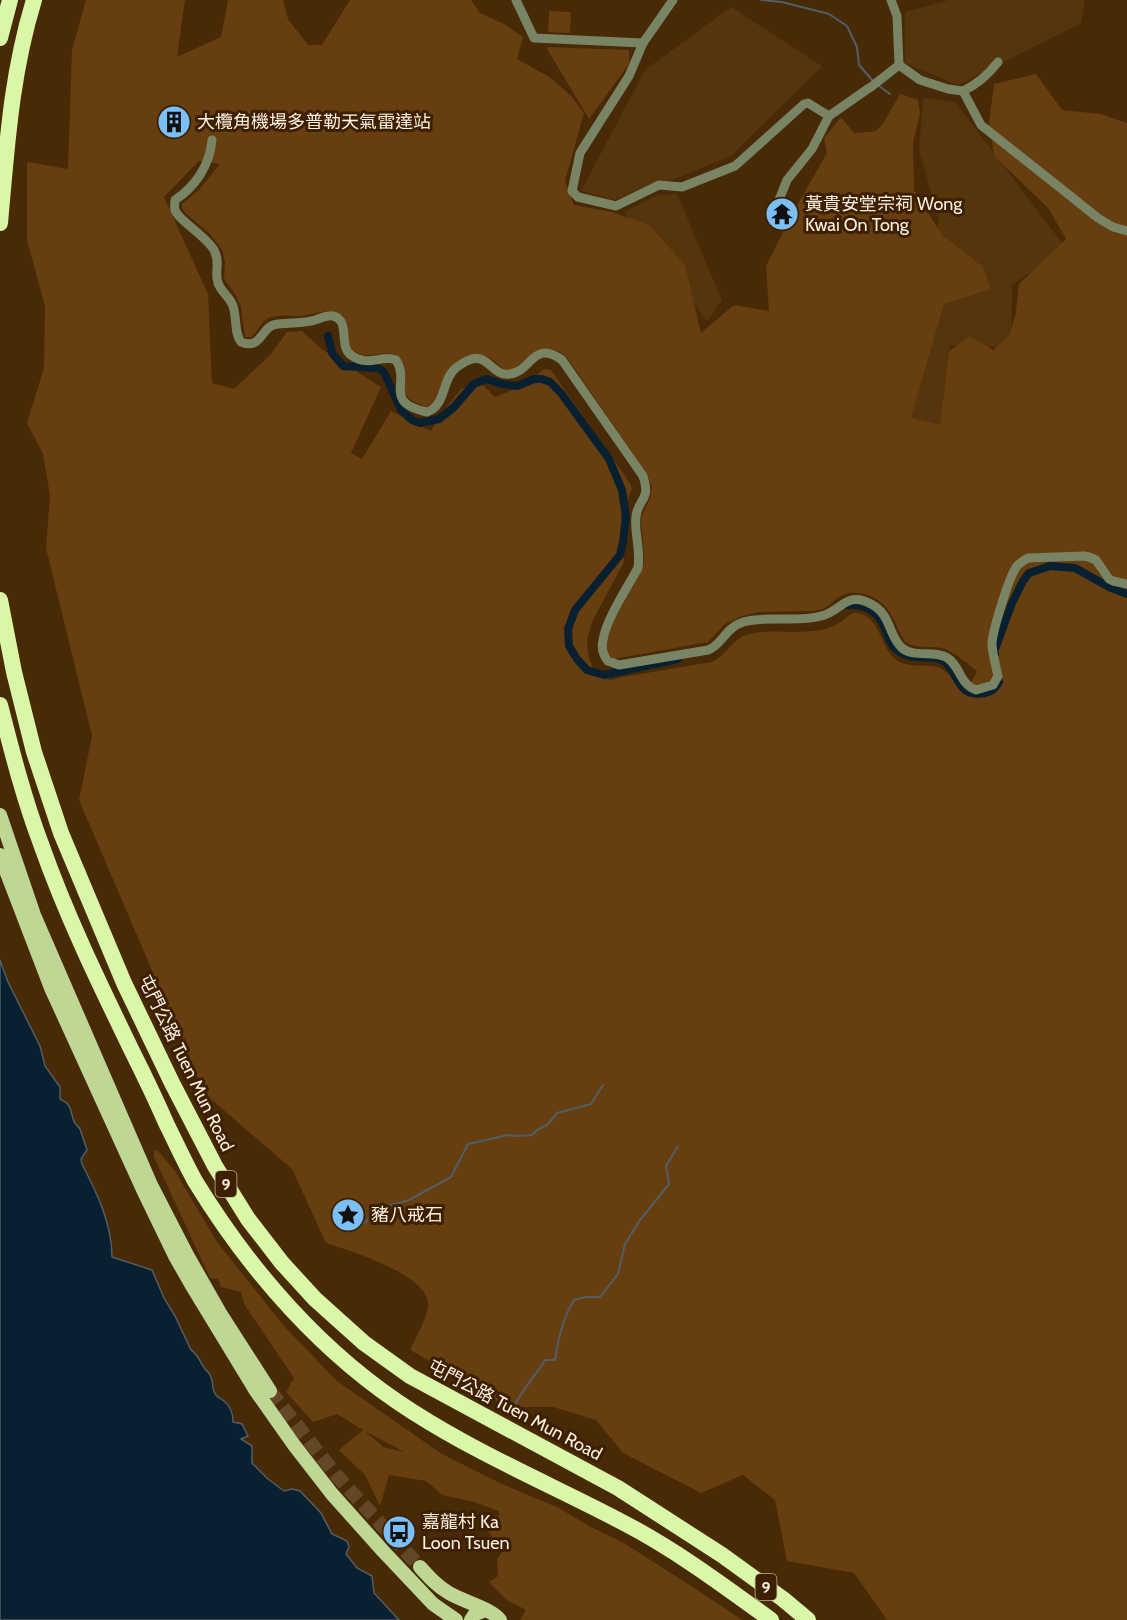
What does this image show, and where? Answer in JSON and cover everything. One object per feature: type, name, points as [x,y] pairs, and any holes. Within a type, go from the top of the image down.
[{"type":"highway","points":[[0,38],[10,0]]},
{"type":"highway","points":[[0,223],[11,98],[34,0]]},
{"type":"highway","name":"屯門公路 Tuen Mun Road","points":[[0,600],[14,672],[34,752],[61,833],[124,983],[215,1166],[248,1219],[275,1254],[315,1299],[364,1343],[410,1376],[618,1488],[722,1555],[808,1620]]},
{"type":"highway","name":"9","points":[[0,705],[15,762],[41,843],[72,922],[113,1012],[196,1181],[232,1237],[263,1278],[353,1369],[412,1412],[478,1450],[627,1524],[711,1576],[771,1620]]},
{"type":"main road","points":[[0,815],[34,915],[175,1256],[256,1390],[332,1494],[434,1604],[456,1620]]},
{"type":"main road","points":[[0,855],[51,988],[134,1157],[220,1313],[270,1391]]},
{"type":"main road","points":[[420,1567],[449,1594],[496,1614],[500,1620]]},
{"type":"main road","points":[[471,1620],[475,1614],[486,1610]]},
{"type":"street","points":[[516,0],[534,38],[643,43]]},
{"type":"street","points":[[673,0],[643,43],[629,76],[580,153],[572,191],[578,197],[616,206],[659,185],[682,187],[735,166],[804,104],[808,103],[829,117]]},
{"type":"street","points":[[891,0],[897,16],[899,65]]},
{"type":"street","points":[[899,65],[920,80],[963,91],[979,83],[998,62]]},
{"type":"street","points":[[778,200],[787,180],[812,149],[829,117],[899,65]]},
{"type":"street","points":[[963,91],[981,125],[1098,218],[1113,227],[1127,231]]},
{"type":"street","points":[[212,140],[205,166],[193,186],[175,200],[175,210],[180,218],[206,239],[215,253],[219,262],[218,283],[231,301],[237,320],[237,336],[241,342],[252,345],[256,343],[266,329],[273,324],[310,321],[326,316],[336,317],[343,325],[347,351],[353,357],[368,361],[388,358],[396,360],[401,372],[399,391],[401,398],[411,406],[427,412],[439,403],[452,371],[468,361],[484,360],[500,373],[509,375],[516,373],[541,354],[551,354],[562,360],[643,476],[647,488],[646,496],[636,516],[638,567],[606,628],[602,641],[602,651],[608,662],[619,664],[708,650],[715,646],[729,629],[744,622],[759,619],[813,618],[831,613],[847,601],[858,600],[870,603],[882,612],[902,648],[915,653],[941,655],[948,658],[966,685],[976,690],[993,685],[998,676],[993,652],[993,637],[1008,583],[1016,567],[1022,561],[1028,558],[1084,555],[1096,560],[1109,579],[1127,584]]},
{"type":"shaded area","points":[[86,0],[185,0],[177,57],[221,37],[228,0],[283,0],[288,19],[308,45],[322,45],[350,0],[471,0],[480,13],[506,25],[523,37],[517,59],[551,78],[572,97],[584,113],[565,181],[574,205],[612,212],[649,225],[685,265],[701,333],[734,305],[769,311],[766,266],[827,153],[824,138],[841,117],[854,133],[876,131],[884,122],[900,94],[918,100],[920,114],[913,142],[914,190],[942,235],[983,267],[991,289],[944,304],[911,418],[940,425],[949,351],[970,336],[993,350],[1009,336],[1016,312],[1019,284],[1066,239],[1048,208],[994,156],[989,123],[994,84],[1036,74],[1062,110],[1101,114],[1127,123],[1127,1620],[887,1620],[854,1573],[787,1561],[775,1500],[743,1475],[701,1493],[623,1453],[596,1420],[553,1407],[506,1407],[410,1350],[427,1312],[426,1295],[404,1275],[388,1266],[326,1243],[292,1169],[205,1094],[79,800],[92,736],[46,548],[50,496],[43,454],[27,423],[44,368],[45,306],[27,240],[27,162],[68,169],[72,50]],"holes":[[[199,161],[220,164],[199,190],[182,204],[182,208],[210,234],[222,250],[225,262],[224,279],[241,307],[245,337],[252,337],[271,317],[299,316],[327,311],[337,313],[343,316],[348,325],[349,344],[354,351],[365,355],[389,353],[399,357],[405,372],[405,394],[408,398],[426,407],[436,398],[451,367],[465,357],[485,356],[509,370],[542,350],[553,350],[566,356],[647,474],[652,487],[650,498],[641,517],[644,560],[642,569],[617,616],[607,643],[608,652],[614,659],[708,642],[725,624],[742,616],[758,612],[819,610],[843,595],[857,593],[881,602],[891,614],[906,643],[945,649],[977,671],[968,691],[940,668],[909,665],[897,661],[888,651],[874,623],[860,613],[852,613],[837,624],[815,631],[746,635],[711,662],[610,680],[593,668],[588,654],[587,640],[592,622],[624,562],[621,513],[632,489],[551,370],[543,370],[525,385],[495,397],[483,385],[461,389],[431,431],[391,411],[362,459],[351,453],[381,387],[320,348],[302,331],[287,332],[270,355],[234,389],[212,383],[208,294],[164,197]]]},
{"type":"shaded area","points":[[949,0],[1085,0],[1081,23],[958,85],[905,63],[905,12]]},
{"type":"shaded area","points":[[731,7],[822,66],[731,156],[672,180],[655,182],[615,200],[581,191],[645,70]]},
{"type":"shaded area","points":[[549,11],[571,12],[570,33],[548,32]]},
{"type":"shaded area","points":[[546,47],[629,50],[629,64],[589,119]]},
{"type":"shaded area","points":[[923,98],[955,102],[1066,248],[1012,285],[1011,348],[950,345],[936,461],[902,420],[939,220],[919,151]]},
{"type":"shaded area","points":[[677,194],[722,300],[707,321],[624,212],[658,195]]},
{"type":"shaded area","points":[[154,1150],[158,1151],[175,1171],[217,1242],[284,1326],[337,1381],[442,1454],[500,1483],[559,1508],[624,1543],[742,1620],[520,1620],[526,1610],[507,1600],[489,1582],[498,1576],[497,1559],[503,1551],[478,1518],[499,1516],[499,1511],[474,1502],[442,1495],[426,1481],[389,1475],[380,1506],[365,1475],[339,1450],[363,1430],[337,1414],[313,1422],[286,1392],[294,1378],[244,1304],[241,1292],[221,1287],[218,1279],[210,1278],[154,1157]],"holes":[[[367,1432],[404,1452],[383,1447]]]},
{"type":"water","points":[[0,960],[8,982],[40,1046],[45,1066],[60,1087],[60,1099],[67,1103],[74,1122],[80,1129],[87,1150],[81,1159],[82,1164],[98,1197],[106,1221],[112,1257],[152,1270],[191,1350],[210,1374],[214,1393],[230,1408],[233,1422],[242,1424],[248,1436],[241,1439],[252,1446],[252,1463],[284,1491],[292,1489],[300,1491],[321,1513],[332,1534],[347,1541],[349,1547],[346,1554],[357,1568],[372,1576],[374,1593],[399,1620],[0,1620]]},
{"type":"waterway","points":[[761,0],[782,2],[829,14],[847,26],[857,47],[859,65],[873,81]]},
{"type":"waterway","points":[[878,85],[890,94]]},
{"type":"waterway","points":[[328,336],[332,353],[343,366],[375,368],[383,372],[401,410],[412,420],[420,423],[439,419],[453,408],[474,384],[486,379],[517,386],[534,379],[550,382],[561,393],[609,459],[622,490],[626,517],[620,555],[575,610],[568,629],[569,646],[587,670],[604,675],[678,659]]},
{"type":"waterway","points":[[995,654],[1012,603],[1029,573],[1050,566],[1075,568],[1127,594]]},
{"type":"waterway","points":[[846,605],[858,605],[873,612],[881,620],[892,645],[903,654],[941,659],[950,668],[960,685],[969,692],[976,694],[987,692],[999,682]]},
{"type":"waterway","points":[[348,1228],[366,1222],[374,1211],[409,1200],[451,1177],[468,1144],[508,1135],[532,1135],[547,1125],[557,1113],[591,1104],[603,1085]]},
{"type":"waterway","points":[[514,1407],[545,1360],[555,1360],[562,1329],[574,1300],[600,1297],[618,1274],[625,1244],[640,1220],[669,1184],[666,1166],[678,1146]]},
{"type":"tunnel","points":[[270,1391],[337,1476],[420,1567]]},
{"type":"place","name":"大欖角機場多普勒天氣雷達站","points":[[174,122]]},
{"type":"place","name":"黃貴安堂宗祠 Wong Kwai On Tong","points":[[782,214]]},
{"type":"place","name":"豬八戒石","points":[[348,1215]]},
{"type":"place","name":"嘉龍村 Ka Loon Tsuen","points":[[399,1532]]}]
